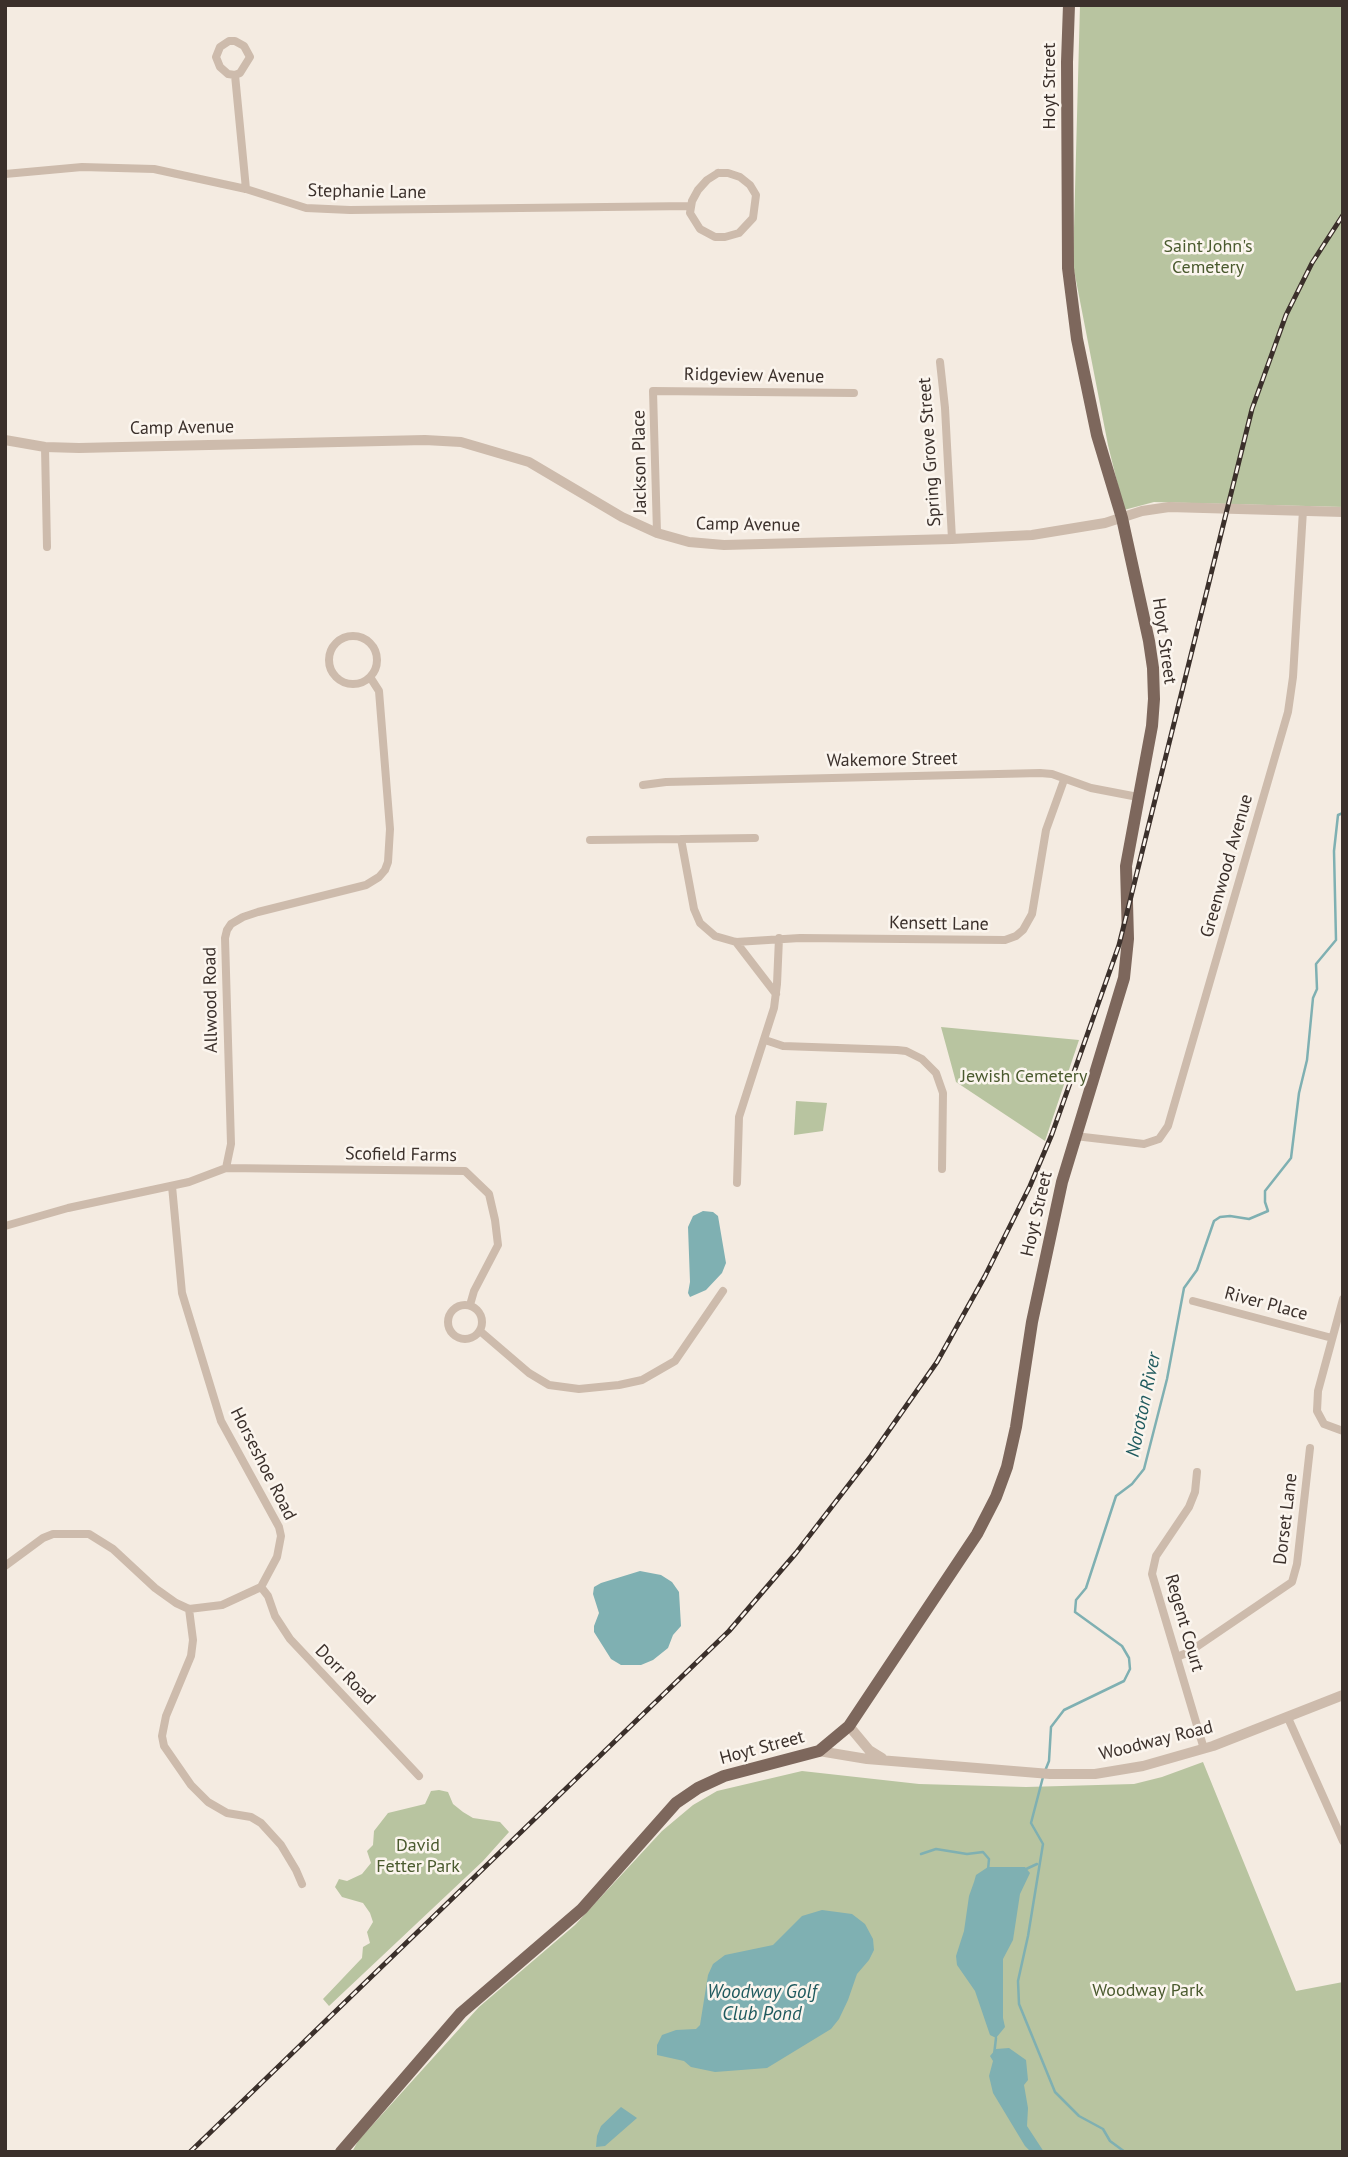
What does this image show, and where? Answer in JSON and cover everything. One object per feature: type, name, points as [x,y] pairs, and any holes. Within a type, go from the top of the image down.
[{"type":"main road","name":"Hoyt Street","points":[[341,2152],[461,2013],[582,1909],[676,1803],[698,1788],[724,1776],[819,1751],[849,1726],[977,1534],[1004,1477],[1014,1442],[1034,1310],[1062,1182],[1124,978],[1128,939],[1126,866],[1152,726],[1153,668],[1135,571],[1097,435],[1077,339],[1068,268],[1069,5]]},
{"type":"street","points":[[229,41],[240,42],[250,57],[244,68],[235,75],[228,74],[217,63],[217,52],[229,41]]},
{"type":"street","points":[[235,75],[246,189]]},
{"type":"street","name":"Stephanie Lane","points":[[5,174],[82,167],[154,169],[246,189],[306,208],[350,210],[691,206]]},
{"type":"street","points":[[718,173],[740,177],[750,185],[756,195],[753,218],[739,233],[725,237],[715,237],[700,229],[690,213],[691,206],[702,185],[718,173]]},
{"type":"street","name":"Spring Grove Street","points":[[940,362],[952,539]]},
{"type":"street","name":"Ridgeview Avenue","points":[[653,391],[854,393]]},
{"type":"street","name":"Jackson Place","points":[[653,391],[657,533]]},
{"type":"street","name":"Camp Avenue","points":[[5,440],[45,447],[425,440],[461,442],[528,462],[622,517],[657,533],[689,542],[724,545],[1032,535],[1105,523],[1169,507],[1343,512]]},
{"type":"street","points":[[45,447],[47,547]]},
{"type":"street","name":"Greenwood Avenue","points":[[1075,1136],[1144,1144],[1163,1135],[1171,1119],[1288,712],[1293,677],[1303,510]]},
{"type":"street","name":"Allwood Road","points":[[346,638],[367,641],[376,654],[375,670],[370,677],[351,684],[337,678],[332,673],[329,659],[334,646],[346,638]]},
{"type":"street","name":"Allwood Road","points":[[226,1168],[231,1144],[226,1001],[227,930],[231,924],[243,917],[258,912],[366,885],[379,877],[388,862],[390,829],[379,691],[370,677]]},
{"type":"street","name":"Wakemore Street","points":[[643,785],[666,782],[1027,773],[1052,774],[1091,788],[1138,797]]},
{"type":"street","name":"Kensett Lane","points":[[736,942],[779,938],[995,941],[1016,936],[1029,922],[1032,914],[1046,830],[1064,780]]},
{"type":"street","points":[[590,840],[755,838]]},
{"type":"street","points":[[681,839],[694,909],[700,923],[715,936],[736,942],[776,994]]},
{"type":"street","points":[[737,1183],[738,1117],[765,1040],[776,994],[779,938]]},
{"type":"street","points":[[765,1040],[783,1046],[897,1049],[914,1054],[929,1064],[936,1073],[943,1093],[942,1169]]},
{"type":"street","points":[[5,1226],[68,1208],[172,1186],[226,1168]]},
{"type":"street","name":"Scofield Farms","points":[[226,1168],[465,1171],[489,1194],[498,1245],[474,1291],[470,1305],[458,1306],[448,1321],[455,1336],[461,1339],[472,1338],[480,1331]]},
{"type":"street","name":"Horseshoe Road","points":[[172,1186],[182,1293],[217,1411],[226,1433],[276,1521],[281,1536],[277,1558],[261,1587]]},
{"type":"street","points":[[470,1305],[475,1307],[481,1316],[480,1331],[528,1373],[549,1385],[566,1389],[619,1385],[642,1380],[675,1362],[723,1291]]},
{"type":"street","points":[[1343,1299],[1318,1391],[1317,1411],[1324,1424],[1343,1431]]},
{"type":"street","name":"River Place","points":[[1192,1301],[1332,1338]]},
{"type":"street","name":"Dorset Lane","points":[[1177,1657],[1189,1652],[1292,1582],[1297,1564],[1310,1448]]},
{"type":"street","name":"Regent Court","points":[[1197,1472],[1195,1492],[1189,1507],[1156,1556],[1153,1566],[1155,1588],[1204,1749]]},
{"type":"street","points":[[5,1566],[43,1538],[53,1534],[89,1534],[113,1549],[155,1588],[189,1609],[222,1605],[261,1587]]},
{"type":"street","name":"Dorr Road","points":[[261,1587],[268,1596],[282,1628],[300,1652],[419,1776]]},
{"type":"street","points":[[189,1609],[192,1648],[166,1716],[162,1736],[164,1746],[191,1784],[208,1802],[227,1813],[251,1817],[268,1830],[296,1870],[302,1884]]},
{"type":"street","name":"Woodway Road","points":[[819,1751],[844,1757],[1034,1773],[1109,1772],[1204,1749],[1343,1695]]},
{"type":"street","points":[[1287,1718],[1343,1841]]},
{"type":"street","points":[[849,1726],[869,1750],[885,1760]]},
{"type":"green space","name":"Saint John's Cemetery","points":[[1080,5],[1343,5],[1343,507],[1154,502],[1124,510],[1108,445],[1073,265]]},
{"type":"green space","name":"Jewish Cemetery","points":[[941,1027],[1079,1040],[1045,1141],[956,1082]]},
{"type":"green space","points":[[796,1101],[827,1103],[823,1131],[794,1135]]},
{"type":"green space","name":"Woodway Park","points":[[1203,1762],[1296,1991],[1343,1982],[1343,2152],[352,2152],[358,2141],[479,2007],[575,1925],[662,1831],[693,1805],[717,1791],[802,1771],[919,1784],[1026,1787],[1134,1784]]},
{"type":"green space","name":"David Fetter Park","points":[[431,1791],[448,1792],[453,1804],[473,1818],[500,1822],[509,1832],[483,1861],[329,2006],[323,1999],[362,1958],[363,1947],[370,1943],[367,1932],[373,1922],[363,1903],[342,1897],[335,1887],[339,1879],[347,1881],[362,1874],[371,1863],[367,1851],[373,1845],[374,1831],[388,1813],[425,1804]]},
{"type":"water","points":[[703,1211],[713,1212],[718,1216],[726,1263],[722,1273],[706,1290],[690,1297],[688,1227],[693,1216]]},
{"type":"water","points":[[640,1571],[661,1575],[672,1582],[679,1592],[681,1626],[673,1635],[668,1648],[653,1660],[641,1665],[621,1665],[611,1659],[594,1632],[599,1613],[593,1594],[594,1587]]},
{"type":"water","points":[[988,1867],[1025,1867],[1030,1873],[1020,1894],[1013,1940],[1003,1959],[1005,2027],[996,2038],[990,2035],[975,1991],[957,1965],[956,1956],[976,1875]]},
{"type":"water","name":"Woodway Golf Club Pond","points":[[822,1910],[852,1914],[865,1924],[873,1939],[874,1950],[857,1974],[848,2000],[831,2029],[767,2068],[715,2072],[657,2055],[657,2045],[662,2035],[676,2030],[696,2029],[700,2025],[708,1975],[713,1964],[725,1955],[773,1945],[802,1916]]},
{"type":"water","points":[[1009,2048],[1026,2060],[1028,2080],[1024,2085],[1028,2108],[1027,2126],[1044,2152],[1031,2152],[1025,2146],[993,2093],[989,2076],[993,2061],[990,2056],[996,2049]]},
{"type":"water","points":[[621,2107],[637,2118],[605,2146],[596,2147],[601,2126]]},
{"type":"waterway","name":"Noroton River","points":[[1045,1771],[1049,1761],[1051,1727],[1064,1710],[1124,1681],[1130,1669],[1129,1658],[1122,1646],[1075,1612],[1076,1600],[1086,1588],[1116,1496],[1132,1484],[1144,1469],[1167,1379],[1184,1288],[1197,1270],[1214,1221],[1230,1216],[1249,1219],[1268,1211],[1265,1191],[1291,1158],[1299,1093],[1307,1060],[1313,998],[1317,989],[1316,964],[1336,940],[1334,851],[1338,815],[1343,813]]},
{"type":"waterway","name":"Noroton River","points":[[1043,1777],[1031,1823],[1043,1844],[1018,1981],[1019,2004],[1055,2092],[1079,2116],[1103,2129],[1110,2141],[1125,2152]]},
{"type":"waterway","points":[[921,1854],[936,1849],[967,1854],[983,1852],[989,1859],[988,1870]]},
{"type":"waterway","points":[[1024,1870],[1037,1864]]},
{"type":"waterway","points":[[994,2055],[996,2038]]},
{"type":"railway","points":[[190,2152],[729,1631],[796,1553],[871,1456],[937,1362],[985,1276],[1030,1186],[1052,1134],[1119,945],[1252,409],[1286,315],[1312,263],[1343,215]]}]
